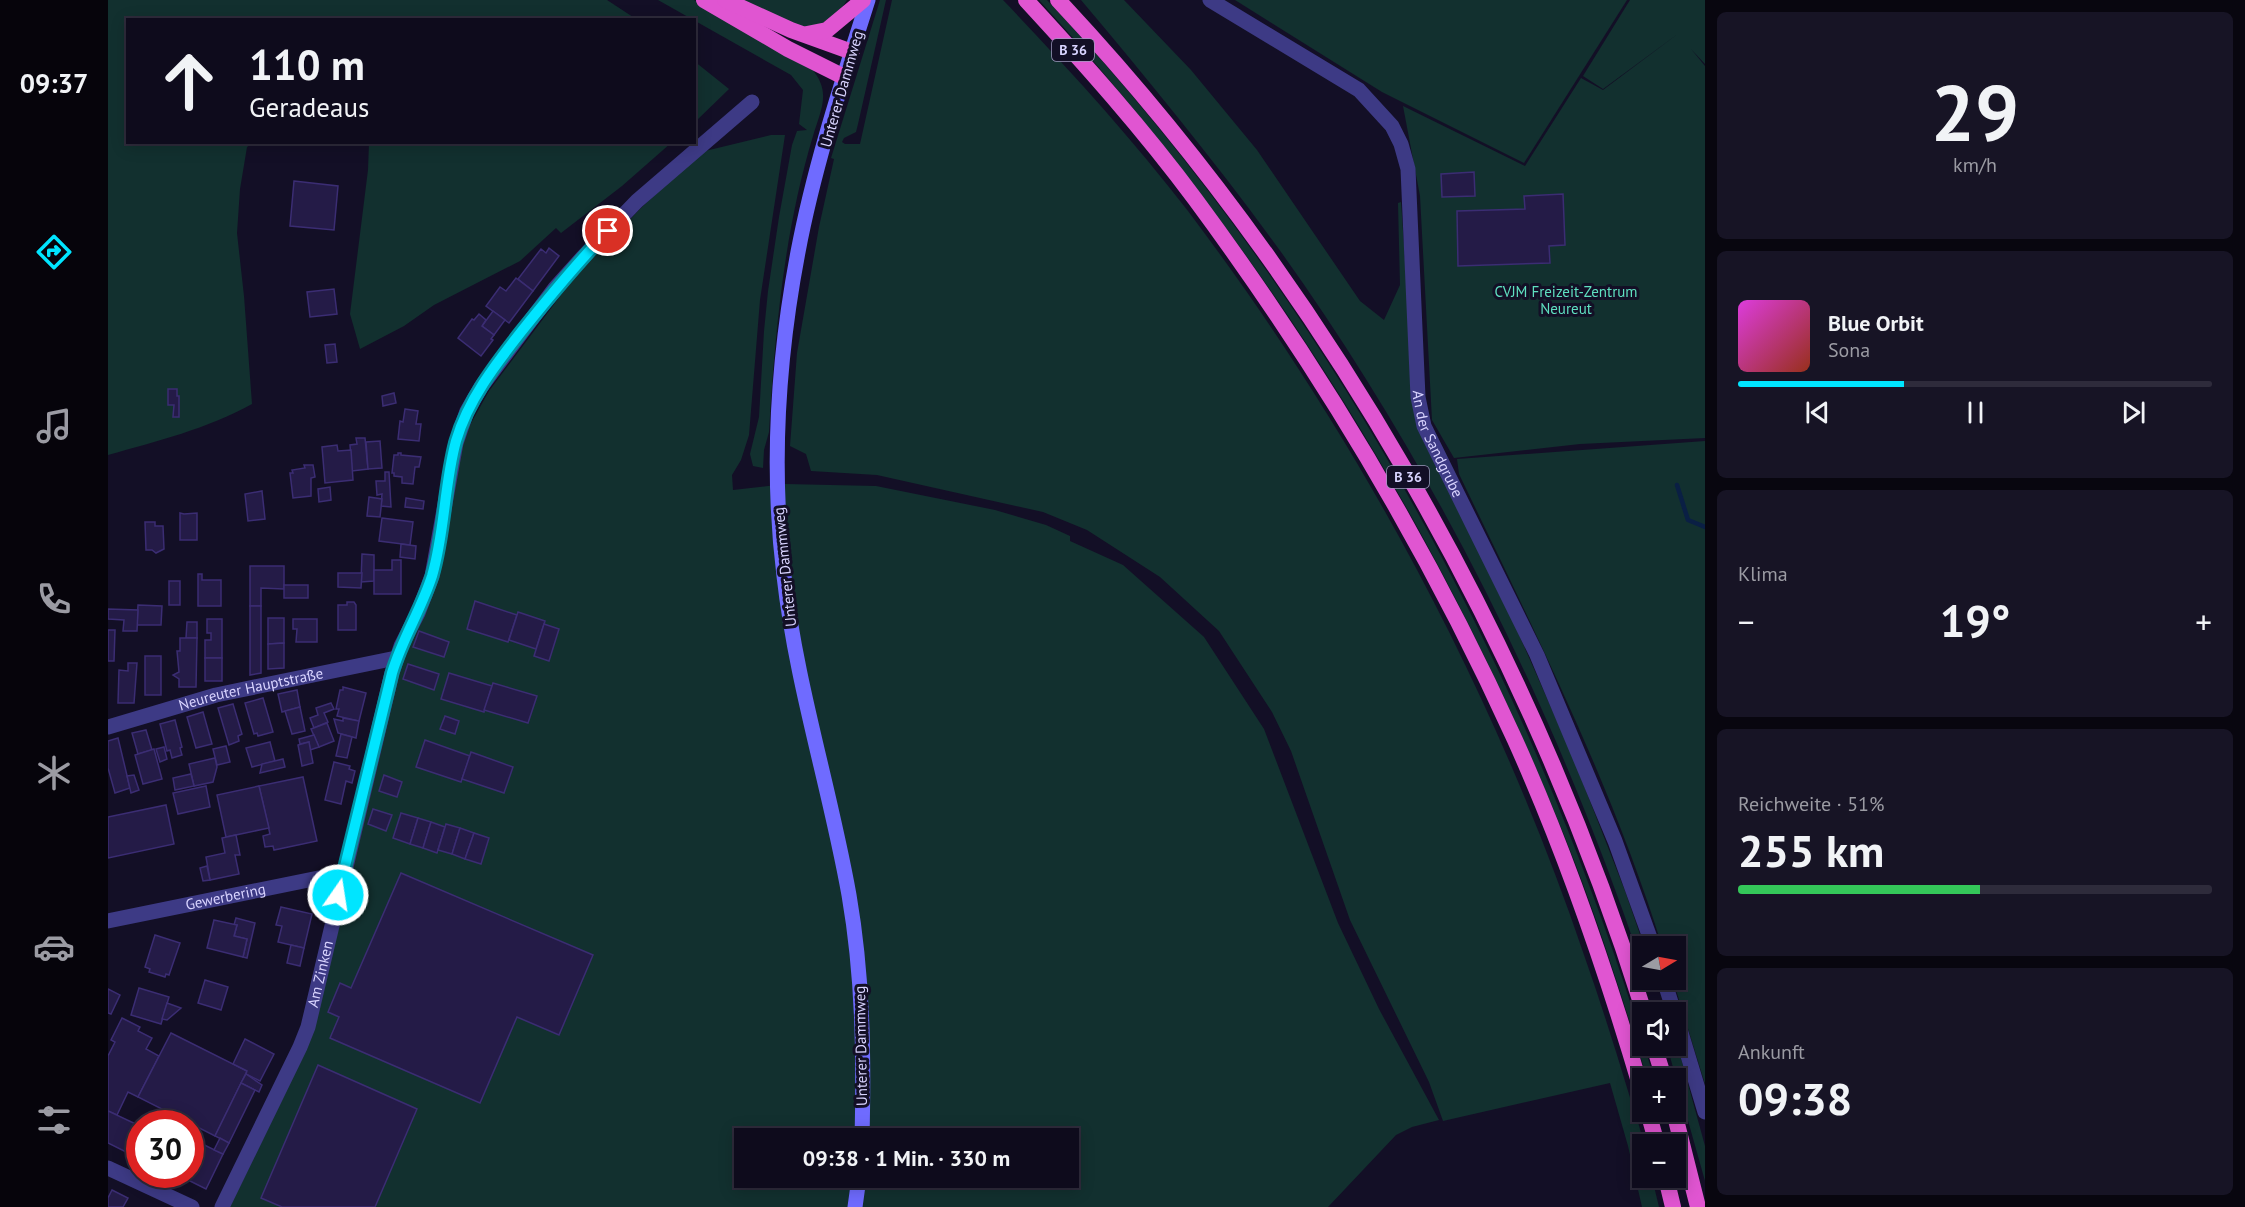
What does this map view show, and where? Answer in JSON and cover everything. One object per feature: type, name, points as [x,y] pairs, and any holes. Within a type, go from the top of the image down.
[{"type":"highway","points":[[704,0],[788,49],[844,76]]},
{"type":"highway","points":[[725,0],[770,21],[852,52]]},
{"type":"highway","points":[[806,34],[827,30],[863,0]]},
{"type":"highway","name":"B 36","points":[[1026,0],[1117,102],[1206,214],[1271,304],[1328,391],[1412,534],[1455,614],[1516,741],[1564,859],[1600,958],[1634,1068]]},
{"type":"highway","name":"B 36","points":[[1059,0],[1149,102],[1219,191],[1289,288],[1389,445],[1476,601],[1537,729],[1587,851],[1641,1002]]},
{"type":"highway","points":[[1677,1122],[1698,1207]]},
{"type":"highway","points":[[1668,1188],[1673,1207]]},
{"type":"main road","name":"Unterer Dammweg","points":[[862,1128],[863,1033],[856,943],[836,833],[790,625],[778,510],[779,420],[786,334],[795,275],[811,197],[844,76],[868,0]]},
{"type":"main road","points":[[855,1207],[858,1188]]},
{"type":"street","name":"An der Sandgrube","points":[[1210,0],[1359,90],[1392,126],[1398,136],[1408,169],[1418,398],[1424,426],[1551,686],[1615,841],[1649,936]]},
{"type":"street","name":"Am Zinken","points":[[222,1207],[304,1037],[396,658],[432,576],[456,443],[467,411],[481,387],[549,296],[582,258],[637,201],[752,102]]},
{"type":"street","name":"Neureuter Hauptstraße","points":[[108,728],[216,695],[396,658]]},
{"type":"street","name":"Gewerbering","points":[[108,921],[343,873]]},
{"type":"street","points":[[1686,1050],[1705,1112]]},
{"type":"street","points":[[108,1168],[192,1207]]},
{"type":"green space","points":[[108,0],[607,0],[634,18],[126,18],[126,144],[252,144],[247,147],[240,189],[237,233],[252,404],[217,421],[108,455]]},
{"type":"green space","points":[[658,0],[694,0],[811,68],[823,93],[821,109],[803,172],[782,282],[769,432],[764,450],[763,468],[753,466],[750,454],[759,417],[768,291],[779,217],[792,145],[797,131],[807,130],[799,124],[803,90],[791,75],[696,21],[696,18],[690,18]]},
{"type":"green space","points":[[735,0],[847,0],[838,14],[817,26],[802,28]]},
{"type":"green space","points":[[880,0],[886,0],[856,132],[844,138],[842,142],[845,144],[860,144],[892,0],[1003,0],[1098,103],[1166,183],[1250,296],[1309,384],[1416,567],[1464,662],[1508,758],[1548,856],[1596,989],[1632,1103],[1632,1122],[1638,1122],[1641,1131],[1641,1134],[1632,1134],[1632,1163],[1610,1083],[1443,1121],[1429,1082],[1350,920],[1291,751],[1272,712],[1219,631],[1160,577],[1087,530],[1043,512],[877,475],[811,471],[806,454],[790,446],[797,353],[819,227],[834,159],[831,158]]},
{"type":"green space","points":[[1039,0],[1047,0],[1150,117],[1245,241],[1333,370],[1413,504],[1485,643],[1549,785],[1606,930],[1632,1010],[1632,1029],[1579,873],[1552,806],[1503,696],[1450,588],[1392,483],[1330,380],[1264,281],[1193,184],[1118,90]]},
{"type":"green space","points":[[1081,0],[1124,0],[1191,70],[1257,150],[1360,301],[1384,320],[1400,285],[1398,203],[1401,202],[1411,397],[1572,755],[1641,936],[1632,936],[1632,938],[1572,778],[1488,596],[1391,420],[1338,335],[1281,252],[1233,187]]},
{"type":"green space","points":[[1235,0],[1627,0],[1524,163],[1382,92]]},
{"type":"green space","name":"CVJM Freizeit-Zentrum Neureut","points":[[1630,0],[1705,0],[1705,64],[1691,49],[1705,66],[1705,438],[1580,444],[1454,458],[1432,420],[1420,196],[1403,106],[1525,166],[1581,78],[1603,90],[1679,33],[1603,89],[1583,76]]},
{"type":"green space","points":[[696,63],[729,89],[696,121]]},
{"type":"green space","points":[[771,135],[785,135],[760,300],[749,435],[741,460],[732,475],[733,490],[785,484],[876,486],[995,510],[1046,525],[1070,536],[1070,541],[1123,565],[1204,637],[1264,729],[1338,923],[1379,1009],[1439,1120],[1412,1127],[1396,1135],[1328,1207],[230,1207],[305,1052],[402,663],[408,649],[466,432],[489,391],[561,295],[586,264],[701,152]]},
{"type":"green space","points":[[369,144],[670,144],[622,186],[561,233],[556,228],[520,261],[434,305],[404,326],[360,349],[350,314],[368,170]]},
{"type":"green space","points":[[1705,441],[1705,1084],[1686,1022],[1686,1002],[1680,1002],[1676,990],[1686,990],[1686,936],[1659,936],[1642,885],[1595,765],[1459,474],[1457,459]]},
{"type":"green space","points":[[1640,1056],[1647,1056],[1651,1068],[1644,1068]]},
{"type":"green space","points":[[1670,1056],[1680,1056],[1684,1068],[1673,1068]]},
{"type":"green space","points":[[1686,1077],[1705,1146],[1705,1181],[1686,1114]]},
{"type":"green space","points":[[1638,1188],[1654,1188],[1659,1207],[1642,1207]]},
{"type":"building","points":[[1474,172],[1475,196],[1442,197],[1441,174]]},
{"type":"building","points":[[294,181],[338,186],[334,230],[290,226]]},
{"type":"building","points":[[1563,194],[1565,245],[1549,246],[1550,263],[1458,266],[1457,211],[1525,209],[1524,196]]},
{"type":"building","points":[[549,248],[559,256],[533,291],[518,279],[541,249],[546,253]]},
{"type":"building","points":[[516,278],[533,291],[509,323],[486,306],[500,287],[506,291]]},
{"type":"building","points":[[334,289],[337,314],[310,317],[307,292]]},
{"type":"building","points":[[493,311],[505,320],[494,335],[482,326]]},
{"type":"building","points":[[479,314],[486,320],[482,326],[494,335],[481,356],[458,338],[472,319],[474,320]]},
{"type":"building","points":[[335,344],[337,362],[327,363],[325,345]]},
{"type":"building","points":[[168,389],[177,389],[179,417],[173,417],[174,405],[168,405]]},
{"type":"building","points":[[394,393],[396,403],[383,406],[382,396]]},
{"type":"building","points":[[405,409],[418,411],[416,424],[421,424],[419,441],[398,439],[400,421],[403,422]]},
{"type":"building","points":[[356,438],[365,438],[368,469],[352,471],[350,445],[357,444]]},
{"type":"building","points":[[380,441],[382,468],[368,469],[366,442]]},
{"type":"building","points":[[337,445],[338,451],[351,450],[353,480],[325,483],[322,447]]},
{"type":"building","points":[[398,453],[421,457],[419,467],[415,467],[413,484],[402,483],[402,477],[394,476],[392,473],[394,455]]},
{"type":"building","points":[[304,465],[313,465],[315,477],[311,478],[311,496],[293,498],[290,473],[293,473],[292,470],[305,468]]},
{"type":"building","points":[[385,472],[389,472],[391,507],[381,506],[382,494],[377,495],[376,481],[385,481]]},
{"type":"building","points":[[330,487],[331,500],[319,502],[318,489]]},
{"type":"building","points":[[262,491],[265,519],[248,521],[245,494]]},
{"type":"building","points":[[369,497],[382,499],[380,517],[367,516]]},
{"type":"building","points":[[406,498],[424,501],[423,509],[405,507]]},
{"type":"building","points":[[180,513],[197,513],[197,540],[180,540]]},
{"type":"building","points":[[382,518],[413,522],[410,545],[379,541]]},
{"type":"building","points":[[145,522],[155,522],[155,526],[163,526],[164,549],[156,553],[146,550]]},
{"type":"building","points":[[401,544],[416,546],[415,559],[400,557]]},
{"type":"building","points":[[362,554],[374,555],[374,581],[361,582]]},
{"type":"building","points":[[392,560],[401,560],[401,594],[374,594],[374,570],[392,570]]},
{"type":"building","points":[[250,566],[284,566],[284,589],[261,588],[261,606],[250,606]]},
{"type":"building","points":[[338,573],[362,573],[361,588],[338,587]]},
{"type":"building","points":[[198,574],[202,574],[202,580],[221,580],[221,606],[198,606]]},
{"type":"building","points":[[169,581],[180,581],[180,605],[169,605]]},
{"type":"building","points":[[284,585],[308,585],[308,598],[284,598]]},
{"type":"building","points":[[475,601],[517,615],[508,642],[467,629]]},
{"type":"building","points":[[347,602],[354,602],[356,605],[356,630],[338,630],[338,605],[347,605]]},
{"type":"building","points":[[138,605],[162,606],[161,625],[137,625]]},
{"type":"building","points":[[250,606],[261,606],[261,673],[250,675]]},
{"type":"building","points":[[108,609],[138,610],[137,631],[123,631],[124,620],[108,619]]},
{"type":"building","points":[[518,612],[545,621],[536,649],[509,640]]},
{"type":"building","points":[[268,618],[284,618],[284,643],[268,644]]},
{"type":"building","points":[[207,619],[222,619],[222,658],[205,658],[205,640],[211,640],[211,633],[207,633]]},
{"type":"building","points":[[293,619],[317,619],[317,642],[296,642],[297,629],[293,629]]},
{"type":"building","points":[[187,622],[197,622],[197,638],[186,638]]},
{"type":"building","points":[[544,624],[559,629],[549,661],[534,656]]},
{"type":"building","points":[[108,630],[115,630],[114,661],[108,661]]},
{"type":"building","points":[[419,631],[449,642],[444,657],[413,647]]},
{"type":"building","points":[[180,638],[197,638],[196,687],[179,687],[179,679],[173,675],[179,672],[177,651],[180,651]]},
{"type":"building","points":[[284,643],[284,668],[268,669],[268,644]]},
{"type":"building","points":[[145,656],[161,656],[161,695],[145,695]]},
{"type":"building","points":[[205,658],[222,658],[222,681],[205,681]]},
{"type":"building","points":[[128,663],[137,663],[134,703],[118,703],[119,670],[128,671]]},
{"type":"building","points":[[408,664],[439,674],[434,690],[403,679]]},
{"type":"building","points":[[449,673],[492,686],[484,712],[441,699]]},
{"type":"building","points":[[493,683],[537,696],[528,723],[484,710]]},
{"type":"building","points":[[343,687],[366,693],[359,721],[337,716],[339,709],[336,709],[340,690],[343,690]]},
{"type":"building","points":[[297,690],[300,707],[282,712],[278,694]]},
{"type":"building","points":[[263,698],[273,732],[258,736],[257,733],[254,734],[245,703]]},
{"type":"building","points":[[331,703],[334,709],[324,713],[328,722],[314,728],[310,718],[318,715],[316,708]]},
{"type":"building","points":[[233,704],[242,734],[238,736],[239,741],[229,745],[218,708]]},
{"type":"building","points":[[300,707],[305,731],[292,734],[285,711]]},
{"type":"building","points":[[203,712],[212,744],[196,748],[187,717]]},
{"type":"building","points":[[445,716],[459,721],[455,734],[440,729]]},
{"type":"building","points":[[343,718],[359,721],[356,738],[338,733],[334,719],[343,721]]},
{"type":"building","points":[[175,720],[182,755],[172,758],[170,750],[167,751],[160,724]]},
{"type":"building","points":[[327,723],[334,741],[319,747],[311,729]]},
{"type":"building","points":[[146,730],[152,750],[138,754],[132,733]]},
{"type":"building","points":[[341,734],[352,737],[347,758],[336,756]]},
{"type":"building","points":[[314,735],[319,747],[310,750],[309,742],[300,744],[299,739]]},
{"type":"building","points":[[118,738],[130,788],[115,793],[108,768],[108,741]]},
{"type":"building","points":[[425,740],[470,756],[461,782],[416,767]]},
{"type":"building","points":[[270,742],[275,761],[252,767],[246,748]]},
{"type":"building","points":[[309,742],[313,763],[302,766],[298,745]]},
{"type":"building","points":[[226,746],[230,762],[217,765],[213,749]]},
{"type":"building","points":[[164,747],[167,759],[160,762],[156,749]]},
{"type":"building","points":[[154,749],[162,779],[143,784],[135,755]]},
{"type":"building","points":[[471,752],[513,767],[504,793],[462,779]]},
{"type":"building","points":[[215,758],[217,767],[213,782],[194,786],[189,764]]},
{"type":"building","points":[[283,759],[285,767],[260,773],[262,764]]},
{"type":"building","points":[[334,762],[350,766],[349,769],[355,771],[352,783],[346,781],[341,804],[325,800]]},
{"type":"building","points":[[191,774],[194,786],[175,790],[173,778]]},
{"type":"building","points":[[134,775],[139,790],[131,793],[127,776]]},
{"type":"building","points":[[384,775],[402,782],[397,797],[379,791]]},
{"type":"building","points":[[303,777],[317,841],[274,850],[273,846],[265,847],[263,836],[270,834],[259,786]]},
{"type":"building","points":[[206,786],[210,807],[178,814],[173,793]]},
{"type":"building","points":[[259,786],[269,828],[226,837],[217,795]]},
{"type":"building","points":[[166,805],[174,844],[108,858],[108,817]]},
{"type":"building","points":[[373,809],[392,815],[386,831],[368,824]]},
{"type":"building","points":[[401,813],[418,818],[410,844],[393,838]]},
{"type":"building","points":[[418,818],[431,822],[423,848],[410,844]]},
{"type":"building","points":[[431,822],[445,827],[437,853],[423,848]]},
{"type":"building","points":[[446,824],[460,828],[452,854],[438,850]]},
{"type":"building","points":[[460,828],[474,833],[465,859],[452,854]]},
{"type":"building","points":[[474,833],[489,838],[481,864],[465,859]]},
{"type":"building","points":[[236,835],[240,855],[235,855],[239,874],[210,880],[206,857],[225,853],[222,838]]},
{"type":"building","points":[[207,866],[210,880],[203,881],[200,868]]},
{"type":"building","points":[[401,873],[593,955],[559,1035],[517,1017],[480,1103],[330,1038],[339,1017],[328,1012],[340,983],[351,988]]},
{"type":"building","points":[[281,907],[312,914],[304,948],[278,942],[282,926],[276,925]]},
{"type":"building","points":[[236,918],[255,923],[247,958],[243,957],[247,939],[234,936]]},
{"type":"building","points":[[214,920],[237,925],[234,936],[247,939],[243,957],[207,948]]},
{"type":"building","points":[[155,935],[180,943],[169,975],[166,974],[165,977],[149,972],[150,969],[145,967]]},
{"type":"building","points":[[291,945],[304,948],[300,966],[287,963]]},
{"type":"building","points":[[205,980],[228,987],[221,1010],[198,1003]]},
{"type":"building","points":[[139,988],[169,997],[161,1024],[131,1015]]},
{"type":"building","points":[[108,989],[120,995],[111,1014],[108,1013]]},
{"type":"building","points":[[167,1003],[181,1008],[167,1020],[162,1019]]},
{"type":"building","points":[[122,1018],[140,1027],[138,1031],[152,1038],[146,1049],[159,1056],[138,1097],[128,1092],[117,1115],[108,1111],[108,1056],[115,1042],[111,1040]]},
{"type":"building","points":[[171,1033],[247,1071],[215,1136],[204,1130],[204,1110],[164,1110],[138,1097]]},
{"type":"building","points":[[245,1039],[274,1054],[260,1081],[233,1064]]},
{"type":"building","points":[[318,1065],[417,1109],[375,1207],[282,1207],[261,1198]]},
{"type":"building","points":[[246,1074],[262,1085],[259,1092],[241,1083]]},
{"type":"building","points":[[241,1083],[255,1090],[229,1143],[215,1136]]},
{"type":"building","points":[[108,1111],[126,1119],[126,1152],[108,1143]]},
{"type":"building","points":[[220,1138],[229,1143],[223,1154],[214,1150]]},
{"type":"building","points":[[204,1145],[223,1154],[206,1189],[204,1188]]},
{"type":"building","points":[[112,1190],[128,1198],[123,1207],[108,1207],[108,1198]]},
{"type":"waterway","points":[[1677,485],[1688,520],[1705,527]]},
{"type":"route","points":[[338,895],[396,658],[432,576],[456,443],[467,411],[511,345],[555,288],[608,231]]}]
